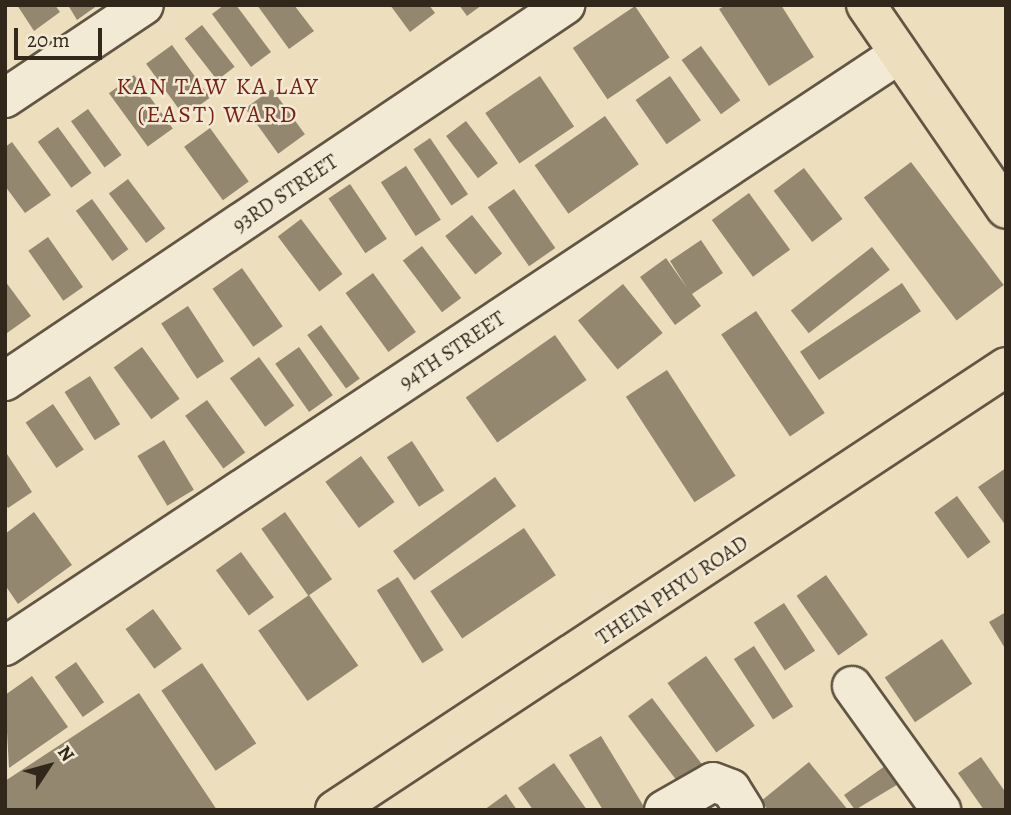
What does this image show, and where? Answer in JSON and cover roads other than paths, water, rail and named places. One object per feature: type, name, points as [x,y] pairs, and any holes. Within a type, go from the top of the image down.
[{"type":"main road","points":[[866,5],[1006,209]]},
{"type":"main road","name":"THEIN PHYU ROAD","points":[[335,810],[1006,367]]},
{"type":"street","points":[[5,98],[144,5]]},
{"type":"street","name":"93RD STREET","points":[[5,381],[565,5]]},
{"type":"street","name":"94TH STREET","points":[[5,646],[899,54]]},
{"type":"street","points":[[852,686],[941,810]]},
{"type":"street","points":[[664,810],[713,782],[731,789],[744,810]]},
{"type":"district","name":"KAN TAW KA LAY (EAST) WARD","points":[[218,101]]}]
